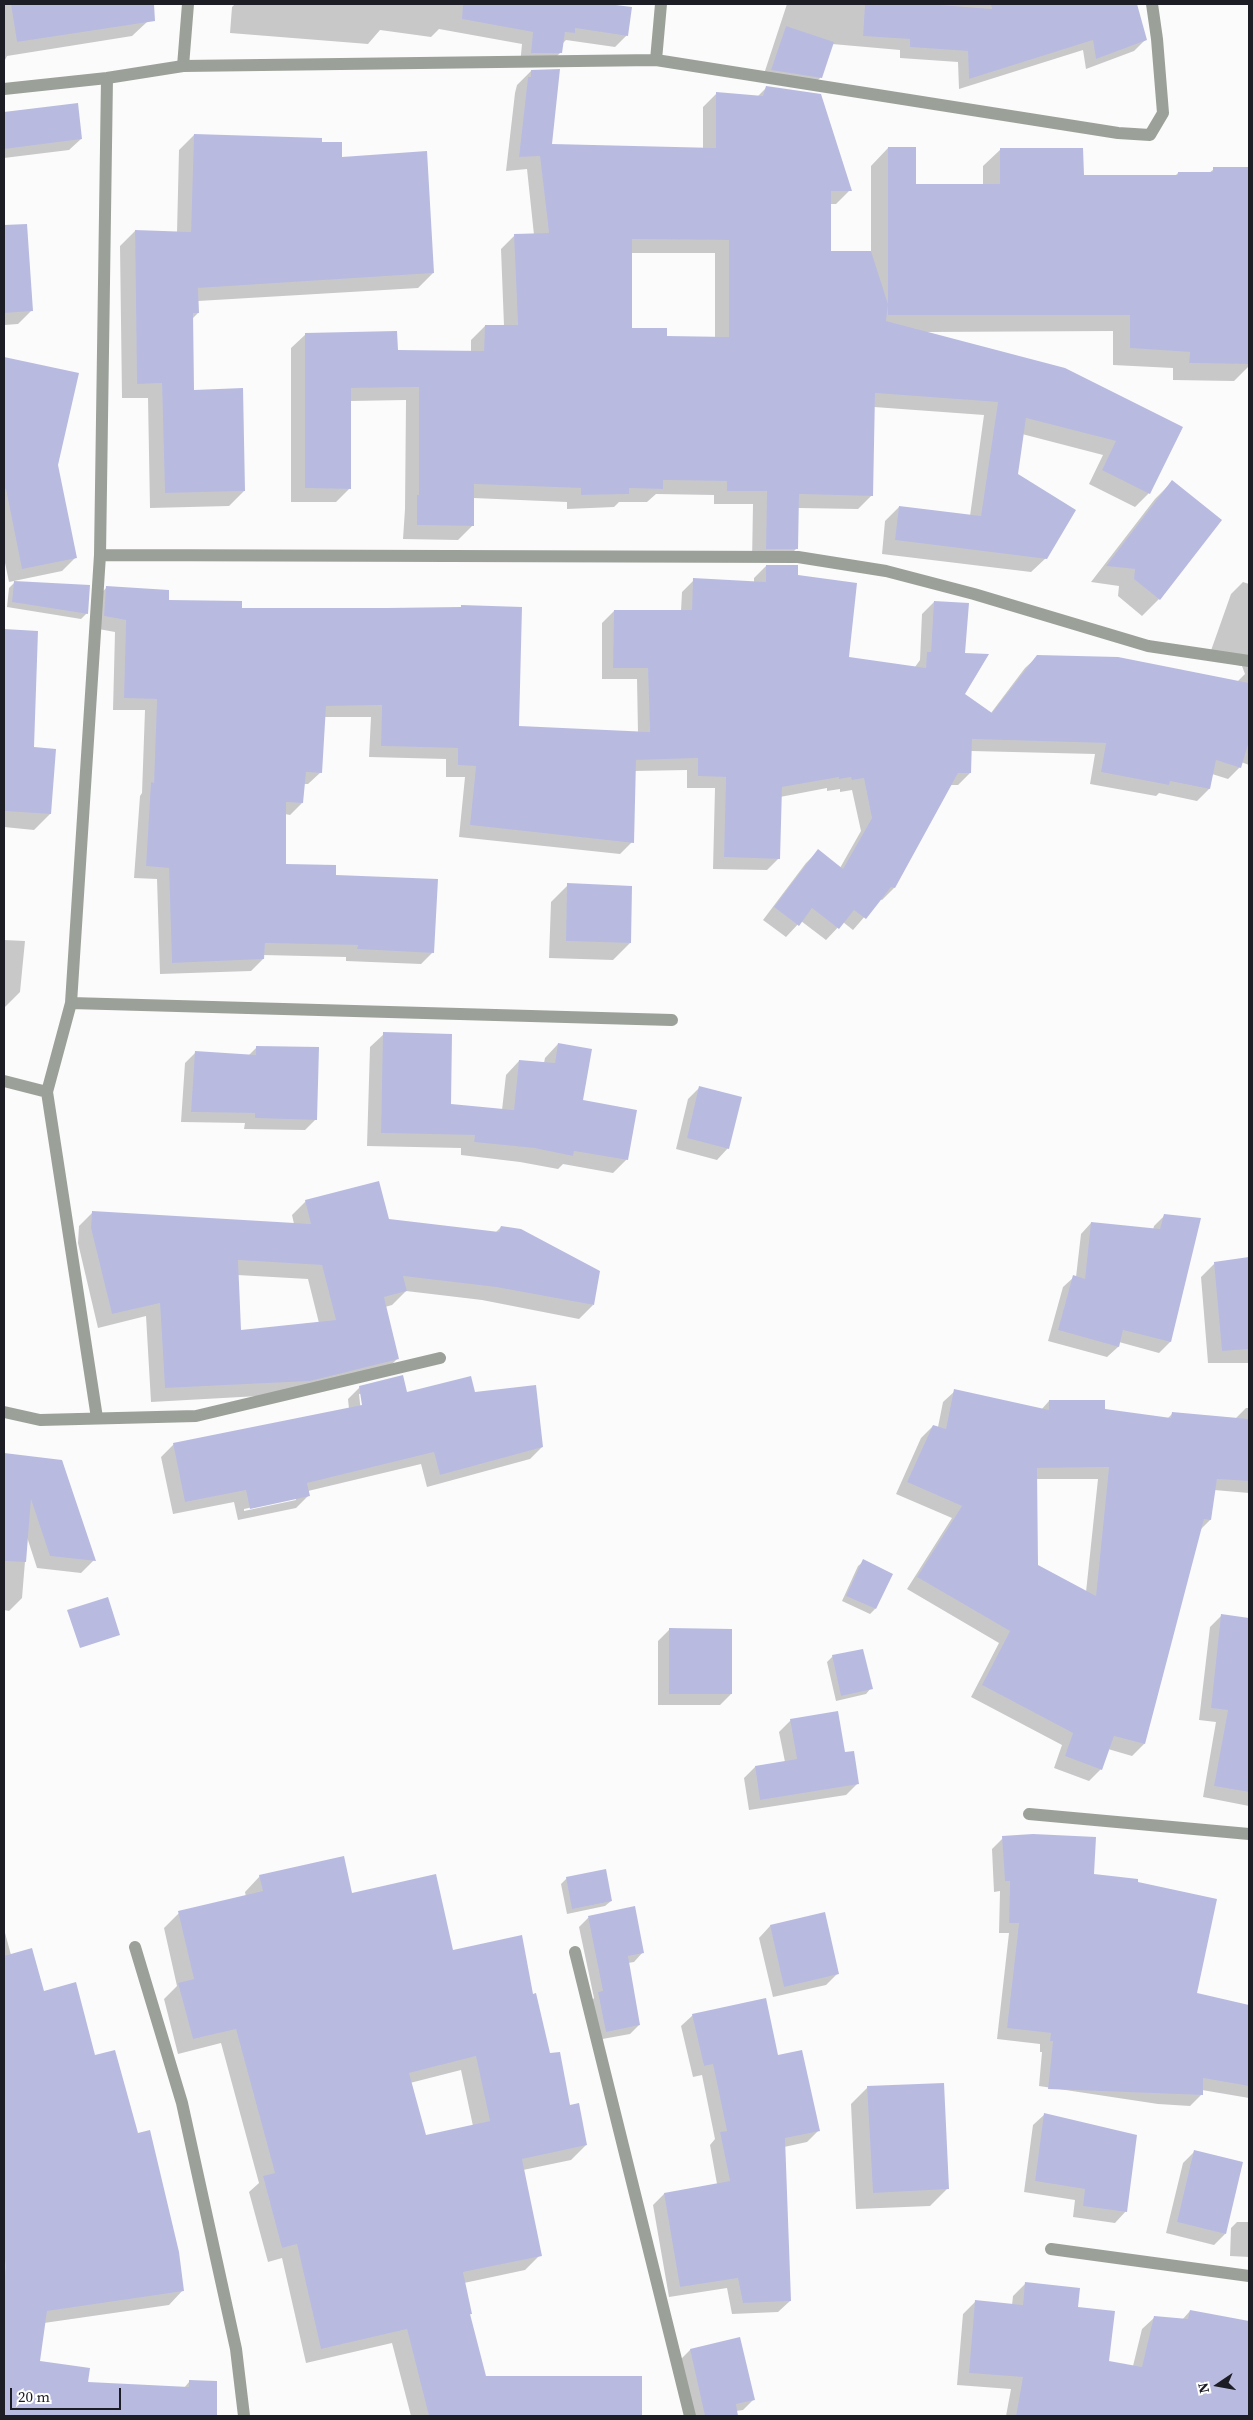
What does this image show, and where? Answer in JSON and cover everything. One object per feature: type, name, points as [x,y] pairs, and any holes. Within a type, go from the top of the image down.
[{"type":"street","points":[[183,66],[188,4]]},
{"type":"street","points":[[656,60],[661,4]]},
{"type":"street","points":[[4,89],[107,78],[183,66],[656,60],[1118,134],[1150,135],[1163,113],[1152,4]]},
{"type":"street","points":[[97,1418],[47,1092],[71,1003],[100,555],[107,78]]},
{"type":"street","points":[[100,555],[798,558],[886,571],[974,594],[1148,646],[1249,660]]},
{"type":"street","points":[[71,1003],[672,1020]]},
{"type":"street","points":[[4,1081],[47,1092]]},
{"type":"street","points":[[4,1412],[40,1420],[196,1416],[440,1358]]},
{"type":"street","points":[[1029,1814],[1249,1834]]},
{"type":"street","points":[[135,1947],[182,2103],[236,2349],[244,2416]]},
{"type":"street","points":[[575,1952],[690,2416]]},
{"type":"street","points":[[1051,2249],[1249,2276]]},
{"type":"building","points":[[11,4],[154,4],[155,21],[17,42]]},
{"type":"building","points":[[463,4],[608,4],[632,7],[628,36],[575,28],[575,33],[565,32],[562,53],[531,53],[533,32],[462,19]]},
{"type":"building","points":[[865,4],[928,4],[992,9],[991,4],[1137,4],[1147,40],[1096,59],[1093,40],[969,79],[968,51],[910,47],[910,39],[863,36]]},
{"type":"building","points":[[786,26],[834,42],[822,78],[771,70]]},
{"type":"building","points":[[560,69],[552,144],[716,148],[716,92],[763,96],[766,86],[821,94],[852,191],[831,191],[831,251],[871,251],[888,304],[886,321],[1065,368],[1183,427],[1150,494],[1102,470],[1116,441],[1026,418],[1018,474],[1076,510],[1047,559],[895,540],[899,506],[981,516],[998,402],[875,393],[873,496],[799,494],[798,549],[766,549],[767,491],[727,491],[727,481],[663,480],[663,489],[629,488],[629,494],[581,495],[581,488],[474,484],[474,526],[417,525],[417,495],[419,495],[419,387],[351,388],[351,489],[305,488],[305,333],[397,331],[398,350],[484,351],[485,325],[518,325],[514,234],[549,233],[540,156],[519,157],[528,77],[531,77],[531,70]],"holes":[[[632,239],[729,240],[729,337],[667,336],[667,328],[632,328]]]},
{"type":"building","points":[[78,103],[82,139],[4,149],[4,112]]},
{"type":"building","points":[[194,134],[322,138],[322,142],[342,142],[342,157],[427,151],[434,273],[198,288],[199,313],[193,313],[194,390],[243,388],[245,491],[165,493],[162,383],[137,384],[135,230],[191,232]]},
{"type":"building","points":[[888,147],[916,147],[916,184],[1000,184],[1000,148],[1083,148],[1084,175],[1178,175],[1178,172],[1213,172],[1213,167],[1249,167],[1249,364],[1189,363],[1190,352],[1130,348],[1130,315],[888,315]]},
{"type":"building","points":[[27,224],[33,311],[4,313],[4,225]]},
{"type":"building","points":[[4,357],[79,373],[58,465],[77,558],[22,569],[6,489],[4,488]]},
{"type":"building","points":[[1172,480],[1222,520],[1160,600],[1134,579],[1135,569],[1106,566]]},
{"type":"building","points":[[766,565],[798,565],[798,575],[857,583],[849,657],[926,668],[927,652],[931,652],[934,601],[969,603],[965,653],[989,654],[965,694],[992,713],[1037,655],[1118,657],[1249,683],[1249,741],[1241,768],[1216,760],[1210,789],[1170,781],[1169,785],[1101,772],[1106,743],[972,739],[971,773],[958,773],[895,888],[891,887],[866,919],[854,910],[839,929],[812,908],[799,926],[774,907],[818,849],[843,869],[872,818],[864,778],[852,780],[851,777],[839,779],[839,777],[782,787],[780,859],[724,857],[726,777],[698,776],[698,758],[636,760],[634,843],[470,825],[476,766],[458,765],[458,748],[381,746],[382,705],[326,706],[322,773],[306,772],[303,803],[286,802],[286,864],[336,865],[336,875],[438,879],[434,953],[357,949],[358,945],[265,943],[264,959],[172,963],[169,868],[146,866],[151,782],[154,783],[157,699],[124,698],[126,620],[104,616],[106,586],[169,590],[169,600],[242,601],[242,608],[461,607],[461,605],[522,607],[519,726],[650,732],[648,668],[613,668],[614,610],[692,610],[693,578],[766,582]]},
{"type":"building","points":[[14,581],[90,585],[88,614],[12,602]]},
{"type":"building","points":[[4,629],[38,631],[34,747],[56,749],[51,814],[4,811]]},
{"type":"building","points":[[567,883],[632,886],[631,943],[566,941]]},
{"type":"building","points":[[383,1032],[452,1034],[451,1104],[514,1110],[519,1060],[555,1063],[558,1043],[592,1049],[583,1100],[637,1110],[628,1160],[574,1151],[573,1156],[534,1148],[474,1142],[475,1135],[381,1133]]},
{"type":"building","points":[[256,1046],[319,1047],[317,1120],[255,1118],[255,1113],[191,1112],[195,1051],[256,1055]]},
{"type":"building","points":[[699,1086],[742,1097],[729,1149],[687,1138]]},
{"type":"building","points":[[379,1181],[389,1219],[499,1232],[501,1226],[521,1229],[600,1271],[594,1305],[496,1287],[403,1276],[407,1291],[384,1297],[399,1359],[310,1381],[165,1388],[160,1303],[112,1314],[91,1228],[92,1211],[311,1224],[305,1200]],"holes":[[[238,1260],[322,1265],[336,1320],[241,1330]]]},
{"type":"building","points":[[1164,1214],[1201,1218],[1171,1342],[1123,1330],[1119,1347],[1058,1330],[1073,1275],[1085,1279],[1091,1222],[1160,1229]]},
{"type":"building","points":[[1249,1257],[1249,1349],[1222,1351],[1214,1262]]},
{"type":"building","points":[[403,1375],[407,1392],[471,1376],[475,1392],[536,1385],[543,1447],[440,1475],[434,1452],[307,1483],[310,1496],[250,1509],[246,1490],[185,1502],[173,1443],[362,1405],[359,1386]]},
{"type":"building","points":[[954,1389],[1049,1410],[1049,1400],[1105,1400],[1105,1409],[1171,1418],[1172,1412],[1249,1419],[1249,1481],[1217,1479],[1211,1520],[1204,1519],[1145,1744],[1114,1736],[1102,1770],[1065,1756],[1073,1733],[982,1685],[1010,1631],[917,1577],[962,1506],[907,1482],[933,1425],[946,1429]],"holes":[[[1109,1467],[1096,1596],[1038,1565],[1037,1468]]]},
{"type":"building","points":[[4,1453],[62,1460],[96,1561],[50,1556],[31,1499],[26,1562],[4,1561]]},
{"type":"building","points":[[863,1559],[893,1574],[876,1609],[846,1596]]},
{"type":"building","points":[[108,1597],[120,1635],[80,1648],[67,1610]]},
{"type":"building","points":[[1221,1614],[1249,1618],[1249,1792],[1214,1786],[1228,1710],[1211,1708]]},
{"type":"building","points":[[669,1628],[732,1629],[732,1694],[669,1694]]},
{"type":"building","points":[[863,1649],[873,1689],[841,1696],[832,1655]]},
{"type":"building","points":[[838,1711],[845,1752],[854,1751],[859,1784],[760,1800],[755,1766],[797,1759],[790,1719]]},
{"type":"building","points":[[1033,1834],[1096,1837],[1094,1874],[1138,1879],[1138,1882],[1217,1899],[1197,1993],[1249,2005],[1249,2086],[1203,2078],[1203,2095],[1048,2089],[1053,2041],[1050,2041],[1051,2033],[1007,2028],[1019,1923],[1009,1923],[1010,1881],[1005,1881],[1002,1836]]},
{"type":"building","points":[[344,1856],[352,1893],[436,1874],[453,1950],[522,1935],[533,1994],[536,1993],[550,2053],[560,2052],[570,2105],[579,2103],[587,2145],[522,2159],[542,2256],[463,2272],[472,2314],[470,2314],[486,2376],[642,2376],[642,2416],[429,2416],[407,2329],[321,2349],[297,2244],[282,2248],[263,2176],[275,2173],[236,2029],[193,2039],[178,1983],[194,1979],[178,1911],[263,1891],[259,1875]],"holes":[[[476,2056],[490,2121],[426,2135],[409,2073]]]},
{"type":"building","points":[[606,1869],[612,1901],[572,1909],[566,1877]]},
{"type":"building","points":[[635,1906],[644,1953],[628,1956],[640,2025],[606,2032],[598,1992],[603,1991],[588,1916]]},
{"type":"building","points":[[825,1912],[839,1974],[784,1987],[770,1925]]},
{"type":"building","points":[[32,1948],[44,1991],[76,1982],[95,2055],[115,2050],[138,2133],[150,2130],[179,2252],[184,2291],[47,2311],[40,2361],[90,2368],[88,2382],[189,2387],[189,2380],[217,2381],[217,2416],[4,2416],[4,2285],[6,2266],[4,2253],[4,1956]]},
{"type":"building","points":[[766,1998],[778,2055],[802,2050],[820,2131],[785,2138],[791,2301],[743,2303],[738,2278],[680,2287],[664,2193],[730,2181],[720,2132],[727,2131],[713,2064],[704,2066],[692,2014]]},
{"type":"building","points":[[944,2083],[949,2189],[873,2193],[867,2086]]},
{"type":"building","points":[[1044,2113],[1137,2135],[1127,2212],[1083,2206],[1085,2189],[1035,2181]]},
{"type":"building","points":[[1194,2150],[1243,2162],[1226,2234],[1177,2222]]},
{"type":"building","points":[[1025,2282],[1080,2288],[1078,2307],[1115,2311],[1109,2361],[1142,2367],[1154,2316],[1188,2319],[1190,2310],[1249,2321],[1249,2416],[1016,2416],[1023,2377],[969,2373],[975,2300],[1023,2305]]},
{"type":"building","points":[[740,2337],[755,2400],[736,2404],[738,2416],[705,2416],[690,2349]]}]
